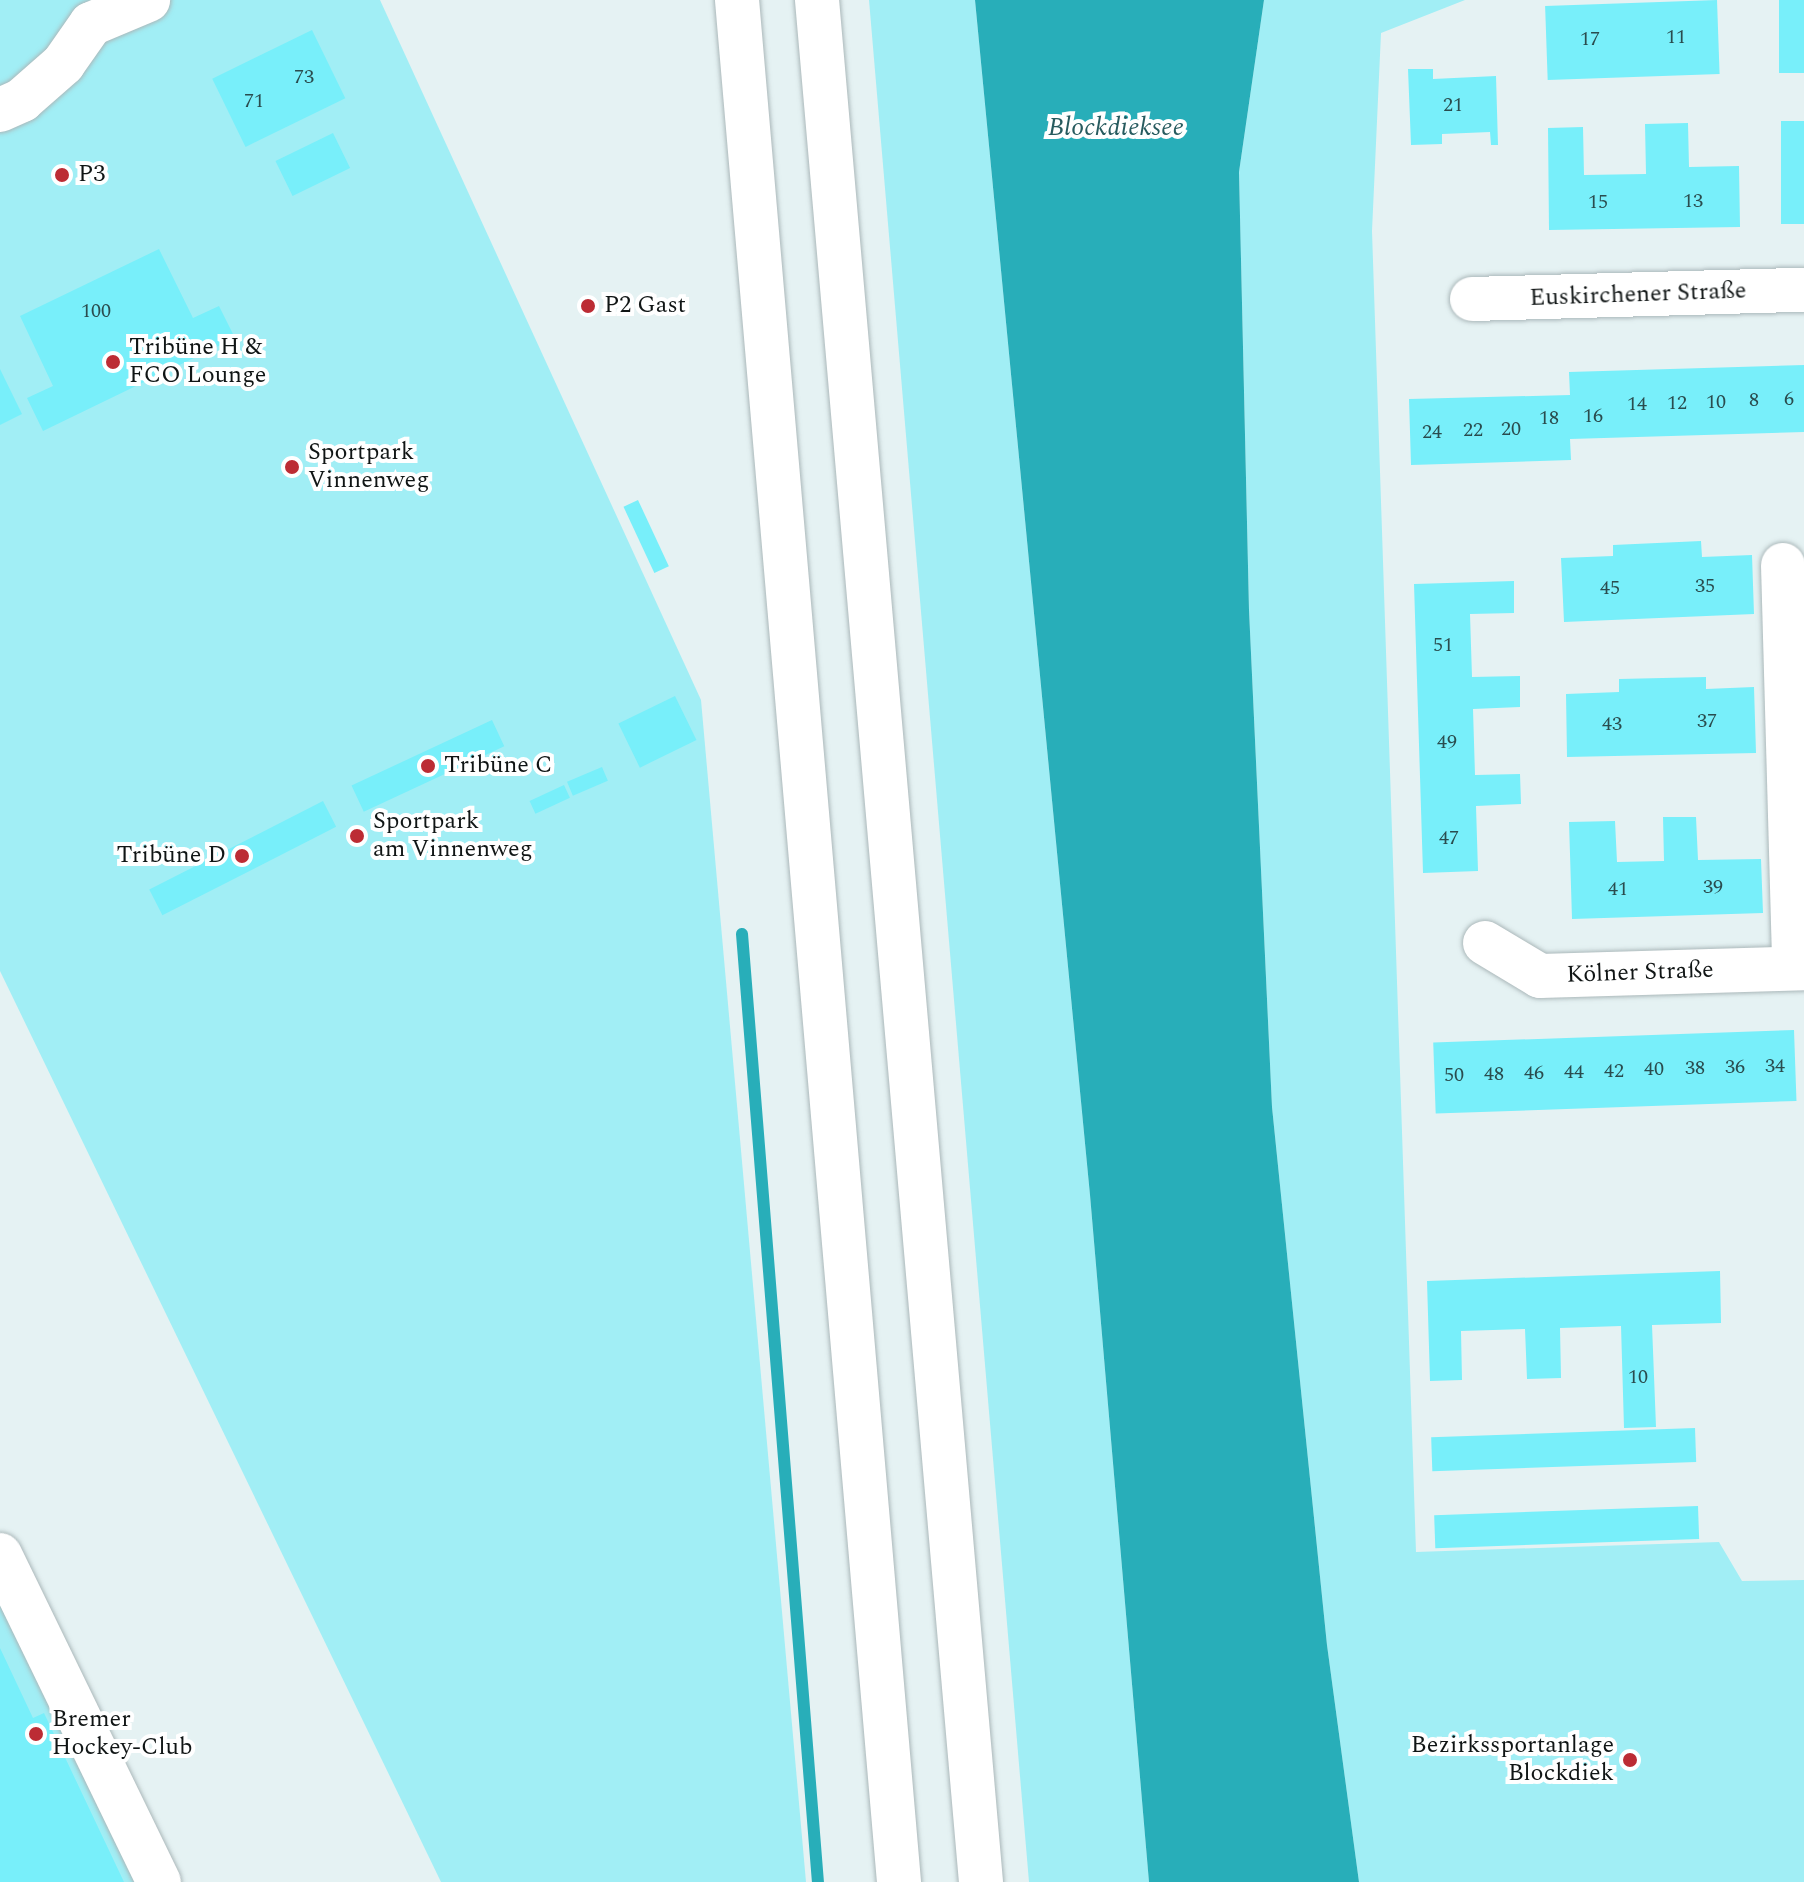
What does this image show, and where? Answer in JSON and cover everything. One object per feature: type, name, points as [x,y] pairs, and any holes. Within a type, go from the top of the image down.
[{"type":"main road","points":[[0,110],[22,100],[63,64],[91,24],[148,0]]},
{"type":"main road","points":[[737,0],[899,1882]]},
{"type":"main road","points":[[817,0],[981,1882]]},
{"type":"main road","name":"Euskirchener Straße","points":[[1472,299],[1804,290]]},
{"type":"main road","points":[[1783,565],[1799,968]]},
{"type":"main road","name":"Kölner Straße","points":[[1485,943],[1540,976],[1799,968]]},
{"type":"main road","points":[[0,1555],[159,1882]]},
{"type":"shaded area","name":"Sportpark am Vinnenweg","points":[[0,0],[380,0],[701,700],[806,1882],[441,1882],[0,971]]},
{"type":"shaded area","points":[[869,0],[975,0],[1090,1195],[1149,1882],[1029,1882]]},
{"type":"shaded area","points":[[1264,0],[1465,0],[1381,33],[1372,231],[1416,1552],[1719,1542],[1742,1581],[1804,1580],[1804,1882],[1359,1882],[1327,1645],[1272,1107],[1249,610],[1239,172]]},
{"type":"shaded area","name":"Bremer Hockey-Club","points":[[0,1587],[143,1882],[0,1882]]},
{"type":"water","name":"Blockdieksee","points":[[975,0],[1264,0],[1239,172],[1249,610],[1272,1107],[1327,1645],[1359,1882],[1149,1882],[1090,1195]]},
{"type":"building","points":[[1717,0],[1720,74],[1548,80],[1545,6]]},
{"type":"building","points":[[1779,0],[1804,0],[1804,73],[1779,73]]},
{"type":"building","points":[[312,30],[345,98],[246,147],[212,79]]},
{"type":"building","points":[[1408,69],[1433,69],[1433,79],[1496,76],[1498,145],[1491,145],[1490,132],[1442,134],[1442,144],[1411,145]]},
{"type":"building","points":[[1781,121],[1804,121],[1804,224],[1781,224]]},
{"type":"building","points":[[1688,123],[1689,167],[1739,166],[1740,227],[1549,230],[1548,128],[1583,127],[1584,175],[1646,174],[1645,124]]},
{"type":"building","points":[[333,133],[350,168],[293,196],[275,161]]},
{"type":"building","name":"Tribüne H & FCO Lounge","points":[[159,249],[193,318],[219,306],[235,338],[43,431],[27,398],[53,386],[20,316]]},
{"type":"building","points":[[1804,365],[1804,432],[1570,439],[1571,460],[1411,465],[1409,399],[1570,395],[1569,372]]},
{"type":"building","points":[[0,369],[22,414],[0,425]]},
{"type":"building","points":[[638,500],[669,566],[654,573],[623,507]]},
{"type":"building","points":[[1701,541],[1702,557],[1752,555],[1754,614],[1564,622],[1561,558],[1613,556],[1613,545]]},
{"type":"building","points":[[1514,581],[1514,613],[1470,614],[1472,677],[1520,676],[1520,707],[1473,709],[1475,775],[1520,774],[1521,804],[1476,806],[1478,871],[1423,873],[1414,584]]},
{"type":"building","points":[[1706,677],[1706,689],[1754,687],[1756,753],[1567,757],[1566,694],[1619,692],[1619,679]]},
{"type":"building","points":[[675,696],[696,740],[640,768],[618,724]]},
{"type":"building","name":"Tribüne C","points":[[492,720],[504,746],[364,812],[352,786]]},
{"type":"building","points":[[602,767],[608,781],[573,796],[567,782]]},
{"type":"building","points":[[564,785],[570,798],[535,814],[530,801]]},
{"type":"building","name":"Tribüne D","points":[[323,801],[336,827],[162,915],[149,890]]},
{"type":"building","points":[[1663,817],[1696,817],[1698,860],[1761,859],[1763,913],[1572,919],[1569,822],[1615,821],[1617,862],[1664,861]]},
{"type":"building","points":[[1794,1030],[1796,1101],[1436,1114],[1433,1043]]},
{"type":"building","points":[[1720,1271],[1721,1323],[1652,1325],[1656,1427],[1624,1428],[1621,1326],[1560,1328],[1561,1378],[1527,1379],[1525,1329],[1461,1331],[1462,1380],[1430,1381],[1427,1281]]},
{"type":"building","points":[[1695,1428],[1696,1462],[1432,1471],[1431,1437]]},
{"type":"building","points":[[1698,1506],[1699,1539],[1435,1548],[1434,1515]]},
{"type":"building","name":"Bremer Hockey-Club","points":[[0,1648],[33,1718],[44,1713],[124,1882],[0,1882]]},
{"type":"waterway","points":[[742,934],[818,1882]]},
{"type":"place","name":"P3","points":[[62,175]]},
{"type":"place","name":"P2 Gast","points":[[588,306]]},
{"type":"place","name":"Tribüne H & FCO Lounge","points":[[113,362]]},
{"type":"place","name":"Sportpark Vinnenweg","points":[[292,467]]},
{"type":"place","name":"Tribüne C","points":[[428,766]]},
{"type":"place","name":"Sportpark am Vinnenweg","points":[[357,836]]},
{"type":"place","name":"Tribüne D","points":[[242,856]]},
{"type":"place","name":"Bremer Hockey-Club","points":[[36,1734]]},
{"type":"place","name":"Bezirkssportanlage Blockdiek","points":[[1630,1760]]}]
